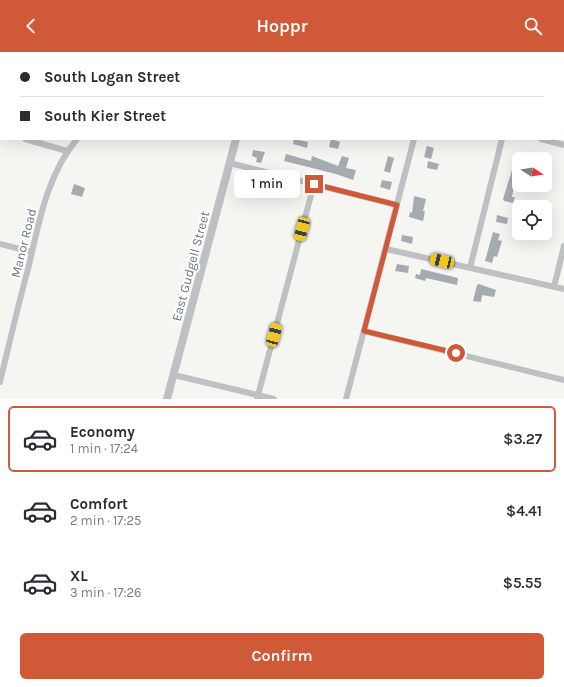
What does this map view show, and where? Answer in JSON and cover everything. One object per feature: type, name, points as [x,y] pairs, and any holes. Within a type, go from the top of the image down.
[{"type":"street","points":[[28,140],[67,151]]},
{"type":"street","name":"Manor Road","points":[[0,382],[51,182],[67,151],[76,140]]},
{"type":"street","name":"East Gudgell Street","points":[[167,399],[236,140]]},
{"type":"street","points":[[346,399],[414,140]]},
{"type":"street","points":[[470,268],[502,140]]},
{"type":"street","points":[[545,140],[564,145]]},
{"type":"street","points":[[230,163],[397,205]]},
{"type":"street","points":[[258,397],[314,184]]},
{"type":"street","points":[[0,244],[32,252]]},
{"type":"street","points":[[554,287],[564,246]]},
{"type":"street","points":[[386,249],[564,289]]},
{"type":"street","points":[[364,331],[564,380]]},
{"type":"street","points":[[174,375],[258,397],[274,399]]},
{"type":"building","points":[[294,140],[308,142],[307,148],[293,144]]},
{"type":"building","points":[[331,140],[340,142],[338,149],[329,147]]},
{"type":"building","points":[[427,146],[434,148],[431,159],[424,157]]},
{"type":"building","points":[[253,150],[265,152],[261,163],[256,162],[257,158],[252,156]]},
{"type":"building","points":[[286,154],[311,161],[312,156],[338,166],[342,156],[349,158],[346,168],[356,170],[353,180],[336,174],[284,161]]},
{"type":"building","points":[[388,156],[394,158],[390,173],[384,171]]},
{"type":"building","points":[[428,161],[439,164],[437,170],[427,168]]},
{"type":"building","points":[[512,170],[512,197],[515,197],[514,200],[512,200],[512,203],[504,201],[503,199]]},
{"type":"building","points":[[382,180],[392,182],[390,190],[380,187]]},
{"type":"building","points":[[74,184],[85,188],[82,197],[71,194]]},
{"type":"building","points":[[414,196],[426,199],[423,211],[425,211],[423,221],[409,217],[410,212],[412,213]]},
{"type":"building","points":[[497,215],[508,218],[507,224],[496,222]]},
{"type":"building","points":[[493,232],[500,234],[498,240],[502,241],[497,257],[494,256],[492,263],[485,261]]},
{"type":"building","points":[[402,235],[413,237],[412,244],[401,241]]},
{"type":"building","points":[[397,264],[409,266],[408,273],[395,271]]},
{"type":"building","points":[[421,269],[458,278],[457,285],[426,278],[425,281],[415,278],[416,274],[420,275]]},
{"type":"building","points":[[479,284],[496,290],[494,297],[482,295],[481,302],[473,301],[477,285]]},
{"type":"route","points":[[314,184],[397,205],[364,331],[425,347],[456,353]]}]
